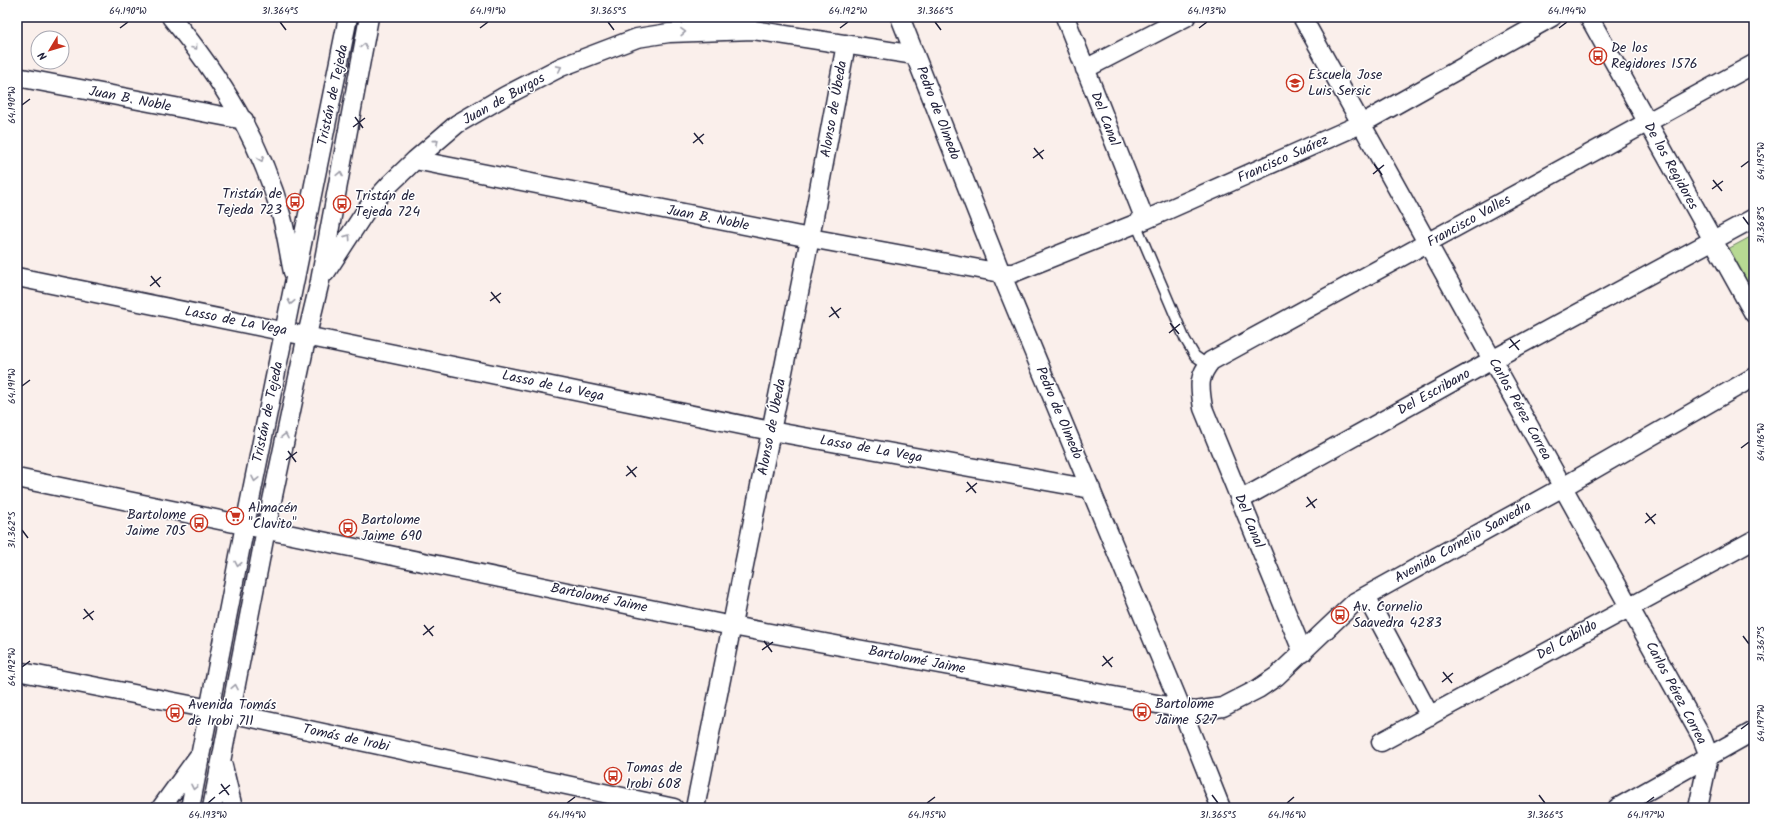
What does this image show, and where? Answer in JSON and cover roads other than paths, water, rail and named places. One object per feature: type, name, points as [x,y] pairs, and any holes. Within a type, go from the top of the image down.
[{"type":"street","points":[[171,17],[197,49],[244,120],[282,218],[295,280]]},
{"type":"street","name":"Tristán de Tejeda","points":[[190,808],[348,17]]},
{"type":"street","name":"Tristán de Tejeda","points":[[212,808],[266,528],[320,281],[369,17]]},
{"type":"street","points":[[688,17],[753,30],[915,55]]},
{"type":"street","name":"Pedro de Olmedo","points":[[900,17],[1001,273],[1222,808]]},
{"type":"street","name":"Del Canal","points":[[1065,17],[1086,69],[1140,222]]},
{"type":"street","points":[[1086,69],[1186,17]]},
{"type":"street","name":"Carlos Pérez Correa","points":[[1302,17],[1702,738],[1709,756],[1698,808]]},
{"type":"street","name":"Francisco Suárez","points":[[1001,273],[1013,273],[1140,222],[1361,124],[1552,17]]},
{"type":"street","name":"De los Regidores","points":[[1589,17],[1754,314]]},
{"type":"street","name":"Juan de Burgos","points":[[320,281],[367,209],[414,160],[457,124],[505,96],[561,67],[637,38],[669,33],[753,30]]},
{"type":"street","name":"Alonso de Úbeda","points":[[695,808],[810,238],[846,44]]},
{"type":"street","name":"Francisco Valles","points":[[1208,365],[1211,361],[1428,244],[1754,64]]},
{"type":"street","name":"Juan B. Noble","points":[[17,77],[244,120]]},
{"type":"street","name":"Juan B. Noble","points":[[414,160],[810,238],[1001,273]]},
{"type":"street","name":"Del Escribano","points":[[1240,500],[1492,360],[1754,218]]},
{"type":"street","name":"Lasso de La Vega","points":[[17,277],[307,335],[771,431],[1091,489]]},
{"type":"street","name":"Del Canal","points":[[1208,365],[1201,376],[1200,389],[1203,408],[1302,653]]},
{"type":"street","name":"Avenida Cornelio Saavedra","points":[[1182,710],[1195,711],[1225,706],[1264,685],[1277,676],[1355,602],[1563,487],[1754,377]]},
{"type":"street","name":"Bartolomé Jaime","points":[[17,478],[266,528],[732,626],[1182,710]]},
{"type":"street","name":"Del Cabildo","points":[[1381,742],[1754,540]]},
{"type":"street","points":[[1366,596],[1430,716]]},
{"type":"street","name":"Tomás de Irobi","points":[[17,671],[230,713],[674,808]]},
{"type":"street","points":[[1617,808],[1754,731]]},
{"type":"street","points":[[161,808],[202,751]]},
{"type":"street","points":[[222,760],[233,808]]},
{"type":"lane","points":[[1140,222],[1185,340],[1195,356],[1208,365]]},
{"type":"place","name":"De los Regidores 1576","points":[[1598,56]]},
{"type":"place","name":"Escuela Jose Luis Sersic","points":[[1295,83]]},
{"type":"place","name":"Tristán de Tejeda 723","points":[[295,202]]},
{"type":"place","name":"Tristán de Tejeda 724","points":[[342,204]]},
{"type":"place","name":"Almacén \"Clavito\"","points":[[235,516]]},
{"type":"place","name":"Bartolome Jaime 705","points":[[199,523]]},
{"type":"place","name":"Bartolome Jaime 690","points":[[348,528]]},
{"type":"place","name":"Av. Cornelio Saavedra 4283","points":[[1340,615]]},
{"type":"place","name":"Bartolome Jaime 527","points":[[1142,712]]},
{"type":"place","name":"Avenida Tomás de Irobi 711","points":[[175,713]]},
{"type":"place","name":"Tomas de Irobi 608","points":[[613,776]]}]
